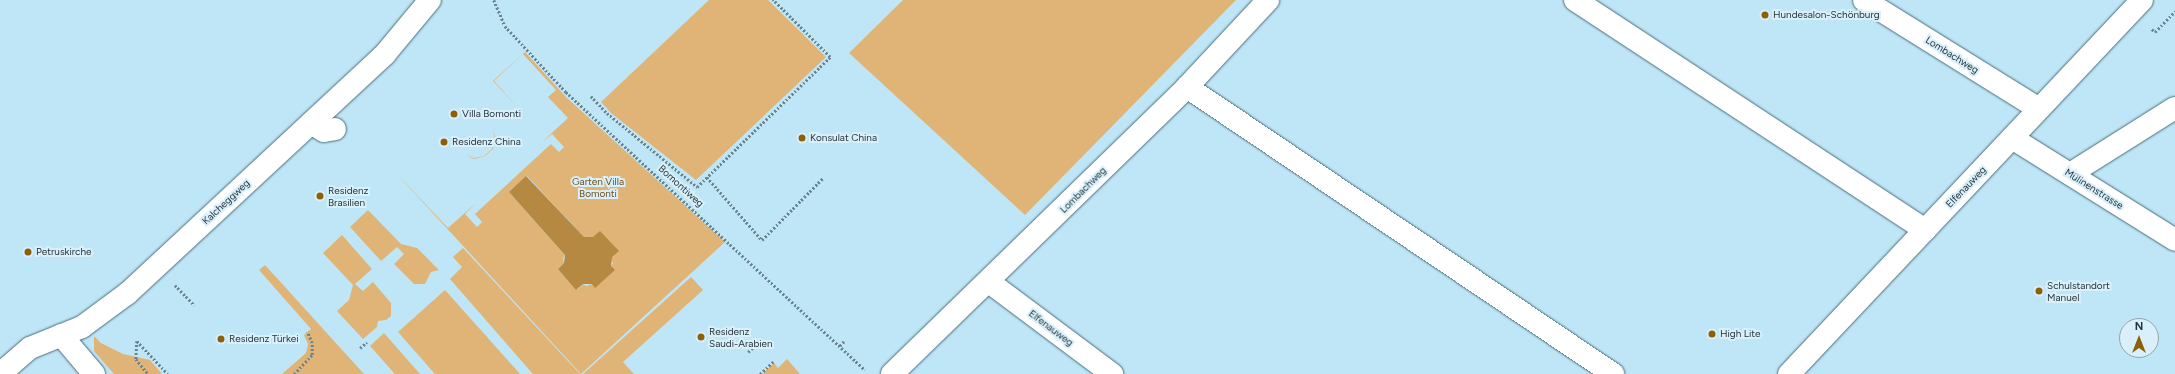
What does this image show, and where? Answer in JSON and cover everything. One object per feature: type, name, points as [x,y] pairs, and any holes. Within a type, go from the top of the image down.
[{"type":"street","name":"Kalcheggweg","points":[[0,374],[30,348],[87,324],[128,293],[385,54],[430,0]]},
{"type":"street","name":"Lombachweg","points":[[892,374],[990,282],[1187,87],[1268,0]]},
{"type":"street","points":[[1575,0],[1925,230]]},
{"type":"street","name":"Lombachweg","points":[[1864,0],[2039,109]]},
{"type":"street","name":"Elfenauweg","points":[[1789,374],[2142,0]]},
{"type":"street","points":[[1187,87],[1613,374]]},
{"type":"street","points":[[2070,174],[2175,108]]},
{"type":"street","points":[[311,122],[324,131],[335,129]]},
{"type":"street","name":"Mülinenstrasse","points":[[2012,138],[2175,240]]},
{"type":"street","name":"Elfenauweg","points":[[990,282],[1112,374]]},
{"type":"street","points":[[61,336],[94,374]]},
{"type":"path","name":"Bomontiweg","points":[[494,0],[505,26],[566,92],[870,374]]},
{"type":"path","points":[[591,96],[607,113],[697,187],[830,57],[772,0]]},
{"type":"path","points":[[707,177],[762,240],[823,178]]},
{"type":"path","points":[[170,281],[194,306]]},
{"type":"path","points":[[294,374],[312,355],[312,343],[307,332]]},
{"type":"path","points":[[148,374],[136,359],[138,341],[168,374]]},
{"type":"path","points":[[840,346],[844,341]]},
{"type":"path","points":[[360,348],[366,342]]},
{"type":"path","points":[[748,352],[756,345]]},
{"type":"path","points":[[760,374],[772,362]]},
{"type":"green space","points":[[709,0],[768,0],[826,57],[696,180],[611,113],[601,102]]},
{"type":"green space","points":[[903,0],[1236,0],[1025,215],[849,53]]},
{"type":"green space","name":"Garten Villa Bomonti","points":[[525,52],[566,97],[725,242],[581,374],[395,172],[448,228],[476,203],[465,214],[477,227],[482,222],[475,214],[551,144],[559,152],[564,147],[552,134],[541,143],[568,118],[548,97],[556,90],[523,54],[494,81],[518,108],[493,81]],"holes":[[[527,176],[584,237],[593,237],[613,263],[611,266],[614,270],[592,284],[586,286],[583,284],[577,290],[558,269],[564,263],[563,258],[565,255],[509,192]]]},
{"type":"green space","points":[[493,131],[496,138],[493,149],[485,156],[474,159],[466,155],[474,158],[484,156],[492,149],[495,138]]},
{"type":"green space","points":[[368,210],[401,244],[417,248],[439,270],[431,272],[425,284],[414,284],[394,264],[404,254],[397,247],[381,261],[350,227]]},
{"type":"green space","points":[[342,235],[372,269],[355,284],[363,291],[373,282],[391,303],[391,316],[386,320],[378,321],[377,327],[363,339],[337,311],[349,300],[353,285],[323,253]]},
{"type":"green space","points":[[463,248],[580,374],[533,374],[450,279],[462,267],[453,257]]},
{"type":"green space","points":[[265,265],[364,374],[282,374],[306,353],[308,344],[304,335],[311,329],[259,270]]},
{"type":"green space","points":[[691,277],[703,290],[623,362],[634,374],[583,374]]},
{"type":"green space","points":[[445,290],[520,374],[435,374],[398,332]]},
{"type":"green space","points":[[384,333],[420,374],[395,374],[370,346]]},
{"type":"green space","points":[[94,336],[101,343],[123,354],[150,360],[162,374],[114,374],[94,351]]},
{"type":"green space","points":[[787,359],[800,374],[762,374],[774,363],[778,368]]},
{"type":"shaded area","points":[[526,176],[584,237],[593,237],[600,231],[619,251],[612,257],[611,266],[615,270],[595,288],[592,284],[583,284],[576,290],[558,269],[564,263],[565,255],[509,192]]},
{"type":"place","name":"Hundesalon-Schönburg","points":[[1765,15]]},
{"type":"place","name":"Villa Bomonti","points":[[454,114]]},
{"type":"place","name":"Konsulat China","points":[[802,138]]},
{"type":"place","name":"Residenz China","points":[[444,142]]},
{"type":"place","name":"Residenz Brasilien","points":[[320,196]]},
{"type":"place","name":"Petruskirche","points":[[28,252]]},
{"type":"place","name":"Schulstandort Manuel","points":[[2039,291]]},
{"type":"place","name":"High Lite","points":[[1712,334]]},
{"type":"place","name":"Residenz Saudi-Arabien","points":[[701,337]]},
{"type":"place","name":"Residenz Türkei","points":[[221,339]]}]
